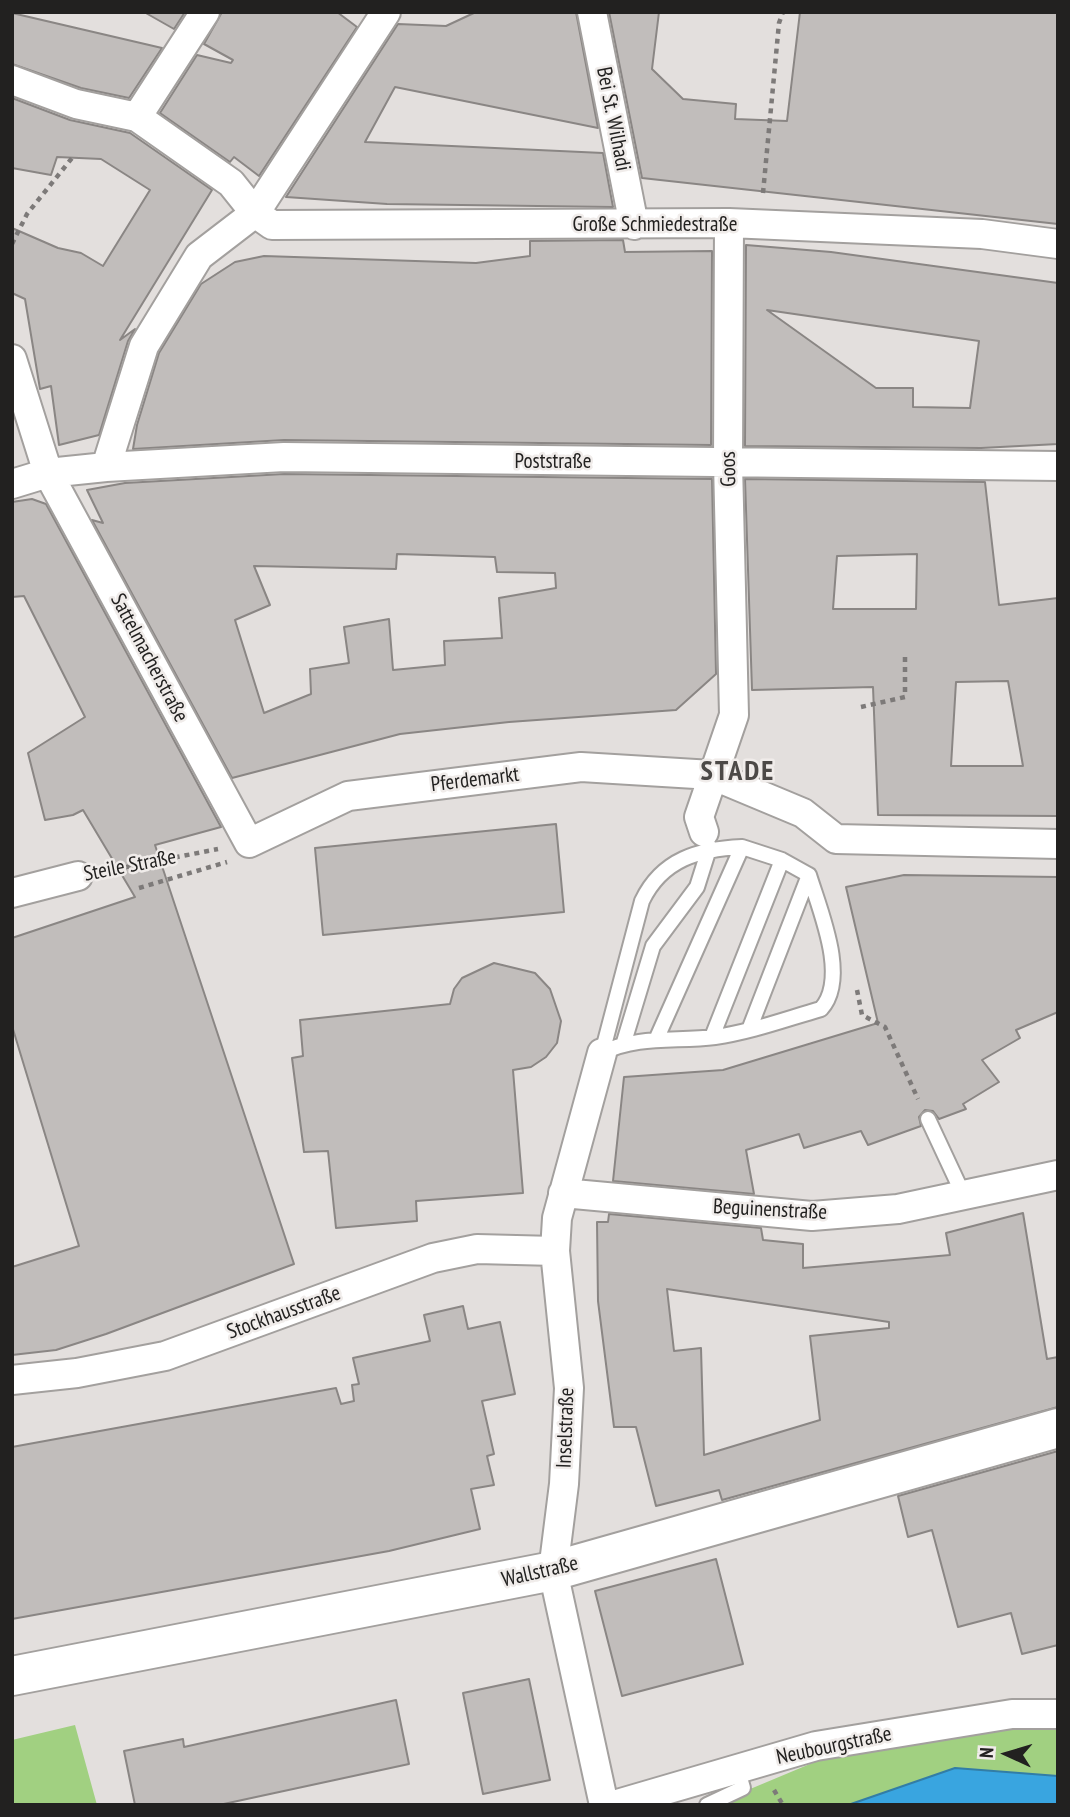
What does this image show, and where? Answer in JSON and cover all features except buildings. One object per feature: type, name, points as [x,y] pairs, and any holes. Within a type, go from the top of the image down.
[{"type":"main road","name":"Wallstraße","points":[[12,1676],[553,1571],[1058,1427]]},
{"type":"street","points":[[137,117],[205,12]]},
{"type":"street","points":[[106,467],[144,346],[199,256],[255,213],[386,12]]},
{"type":"street","name":"Bei St. Wilhadi","points":[[592,12],[634,225]]},
{"type":"street","points":[[12,80],[76,104],[137,117],[231,183],[255,213]]},
{"type":"street","name":"Große Schmiedestraße","points":[[255,213],[272,225],[729,223],[982,234],[1058,244]]},
{"type":"street","name":"Goos","points":[[712,775],[734,715],[728,463],[729,223]]},
{"type":"street","name":"Sattelmacherstraße","points":[[12,359],[48,472],[249,843]]},
{"type":"street","name":"Poststraße","points":[[12,484],[48,472],[284,457],[486,462],[1058,466]]},
{"type":"street","name":"Pferdemarkt","points":[[249,843],[348,796],[581,767],[712,775],[803,813],[836,839],[1058,844]]},
{"type":"street","points":[[707,841],[699,817],[712,775]]},
{"type":"street","name":"Steile Straße","points":[[12,893],[78,876]]},
{"type":"street","name":"Inselstraße","points":[[604,1805],[553,1571],[564,1484],[569,1388],[555,1251],[563,1194],[613,1047]]},
{"type":"street","name":"Beguinenstraße","points":[[563,1194],[812,1216],[898,1209],[1057,1176]]},
{"type":"street","name":"Stockhausstraße","points":[[12,1380],[77,1373],[165,1356],[433,1258],[477,1249],[555,1251]]},
{"type":"street","name":"Neubourgstraße","points":[[614,1805],[738,1771],[816,1746],[1012,1714],[1058,1714]]},
{"type":"lane","points":[[613,1047],[653,946],[697,887],[707,841]]},
{"type":"lane","points":[[707,841],[742,847],[782,860],[809,875],[832,961],[833,985],[829,1000],[821,1009],[749,1030],[712,1037],[656,1040],[613,1047],[642,901],[649,887],[668,865],[707,841]]},
{"type":"lane","points":[[656,1040],[742,847]]},
{"type":"lane","points":[[712,1037],[782,860]]},
{"type":"lane","points":[[749,1030],[809,875]]},
{"type":"lane","points":[[928,1119],[963,1194]]},
{"type":"lane","points":[[708,1805],[743,1788],[738,1771]]},
{"type":"path","points":[[758,225],[779,23],[783,12]]},
{"type":"path","points":[[12,244],[27,215],[72,158]]},
{"type":"path","points":[[861,707],[905,697],[905,655]]},
{"type":"path","points":[[139,888],[243,858],[249,843]]},
{"type":"path","name":"Steile Straße","points":[[78,876],[249,843]]},
{"type":"path","points":[[862,1015],[885,1027],[928,1119]]},
{"type":"path","points":[[776,1795],[782,1805]]},
{"type":"green space","points":[[1058,1712],[1058,1776],[955,1768],[848,1805],[712,1805],[841,1751]]},
{"type":"green space","points":[[75,1725],[97,1805],[12,1805],[12,1740]]},
{"type":"water","points":[[955,1768],[1058,1776],[1058,1805],[848,1805]]},
{"type":"district","name":"STADE","points":[[738,772]]}]
